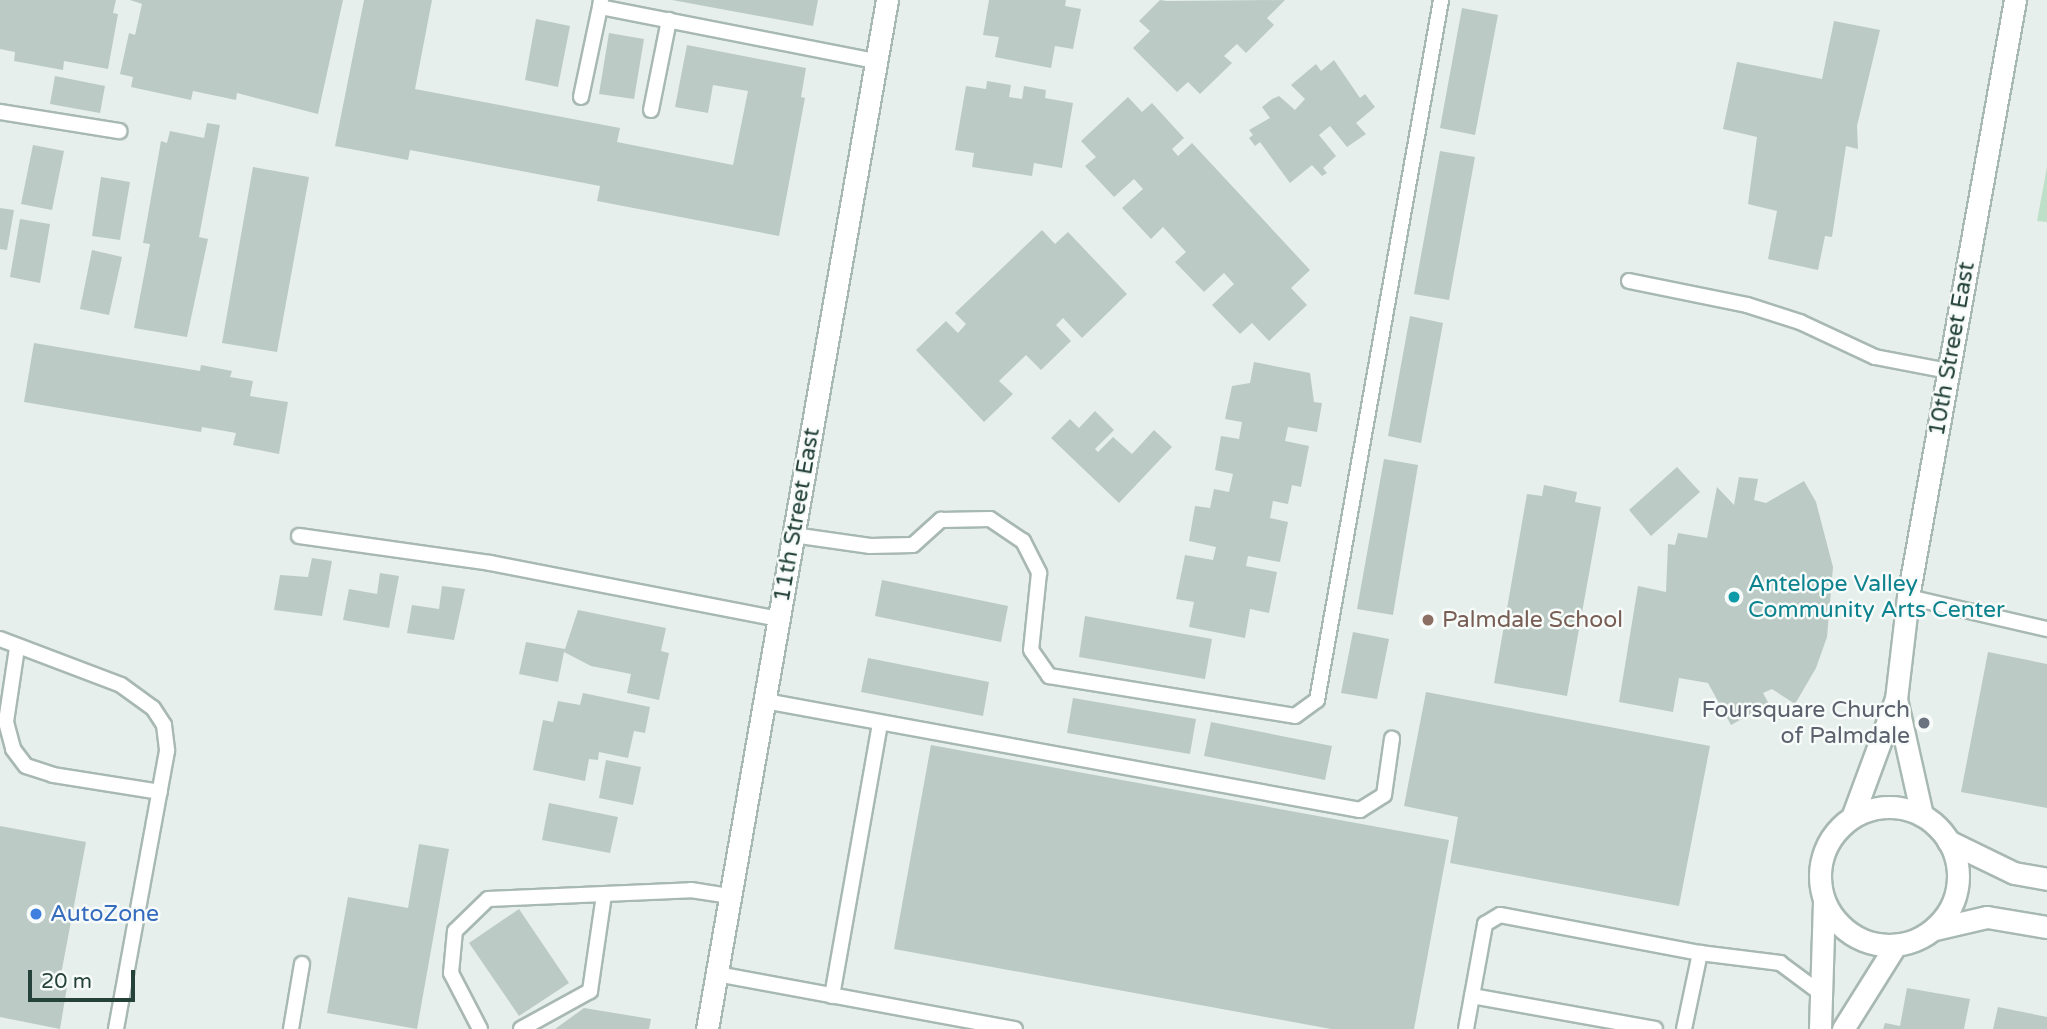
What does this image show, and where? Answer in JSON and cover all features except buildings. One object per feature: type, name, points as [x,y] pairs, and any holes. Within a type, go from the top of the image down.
[{"type":"main road","name":"11th Street East","points":[[707,1029],[887,0]]},
{"type":"main road","name":"10th Street East","points":[[1853,815],[1896,699],[1908,597],[2015,0]]},
{"type":"main road","name":"10th Street East","points":[[1896,699],[1922,815]]},
{"type":"main road","points":[[1819,1029],[1824,901],[1820,878],[1823,854],[1853,815],[1899,808],[1922,815],[1948,841],[2014,873],[2047,879]]},
{"type":"main road","points":[[1934,929],[1957,893],[1959,871],[1948,841]]},
{"type":"main road","points":[[1824,901],[1836,921],[1853,936],[1895,946],[1916,941],[1934,929],[1987,918],[2047,927]]},
{"type":"main road","points":[[1843,1029],[1895,946]]},
{"type":"lane","points":[[793,535],[870,546],[913,545],[941,520],[990,519],[1023,541],[1039,573],[1031,650],[1049,676],[1295,716],[1317,700],[1441,0]]},
{"type":"lane","points":[[581,97],[601,3],[669,20],[876,61]]},
{"type":"lane","points":[[651,110],[669,20]]},
{"type":"lane","points":[[0,112],[119,131]]},
{"type":"lane","points":[[1629,281],[1747,305],[1800,322],[1875,357],[1948,371]]},
{"type":"lane","points":[[299,536],[490,563],[778,619]]},
{"type":"lane","points":[[1908,597],[2047,629]]},
{"type":"lane","points":[[0,639],[17,648],[121,685],[153,708],[164,725],[167,751],[116,1029]]},
{"type":"lane","points":[[17,648],[6,722],[13,749],[26,766],[52,775],[160,792]]},
{"type":"lane","points":[[765,701],[1360,810],[1384,795],[1392,739]]},
{"type":"lane","points":[[832,996],[880,723]]},
{"type":"lane","points":[[480,1029],[451,973],[454,931],[488,899],[691,890],[729,896]]},
{"type":"lane","points":[[521,1029],[590,991],[604,895]]},
{"type":"lane","points":[[1466,1029],[1485,925],[1500,915],[1700,953],[1780,963],[1819,992]]},
{"type":"lane","points":[[1684,1029],[1700,953]]},
{"type":"lane","points":[[291,1029],[302,964]]},
{"type":"lane","points":[[717,974],[1015,1029]]},
{"type":"lane","points":[[1472,996],[1655,1029]]},
{"type":"green space","points":[[2047,167],[2047,222],[2037,221]]},
{"type":"place","name":"Antelope Valley Community Arts Center","points":[[1734,597]]},
{"type":"place","name":"Palmdale School","points":[[1428,620]]},
{"type":"place","name":"Foursquare Church of Palmdale","points":[[1924,723]]},
{"type":"place","name":"AutoZone","points":[[36,914]]}]
